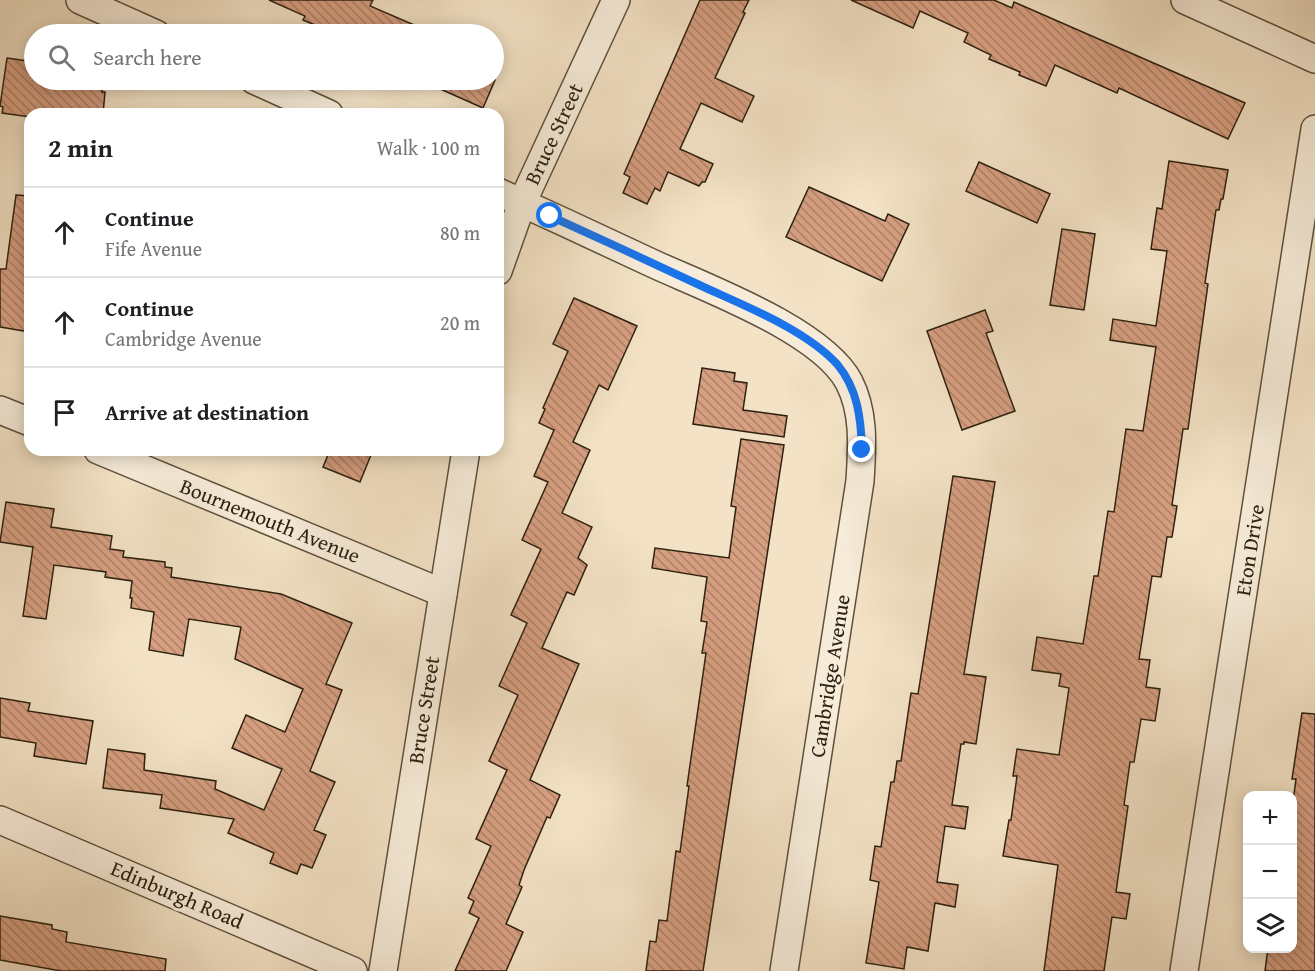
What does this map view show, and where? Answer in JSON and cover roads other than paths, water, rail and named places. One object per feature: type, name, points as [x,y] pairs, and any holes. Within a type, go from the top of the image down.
[{"type":"street","points":[[80,0],[134,24]]},
{"type":"street","name":"Bruce Street","points":[[504,234],[510,197],[616,0]]},
{"type":"street","points":[[1185,0],[1315,59]]},
{"type":"street","points":[[276,90],[316,108]]},
{"type":"street","name":"Eton Drive","points":[[1184,971],[1315,129]]},
{"type":"street","name":"Cambridge Avenue","points":[[510,197],[765,315],[819,348],[837,365],[856,399],[861,418],[860,481],[784,971]]},
{"type":"street","points":[[0,410],[24,420]]},
{"type":"street","name":"Bournemouth Avenue","points":[[112,456],[443,593]]},
{"type":"street","name":"Bruce Street","points":[[383,971],[465,456]]},
{"type":"street","name":"Edinburgh Road","points":[[0,820],[353,971]]}]
